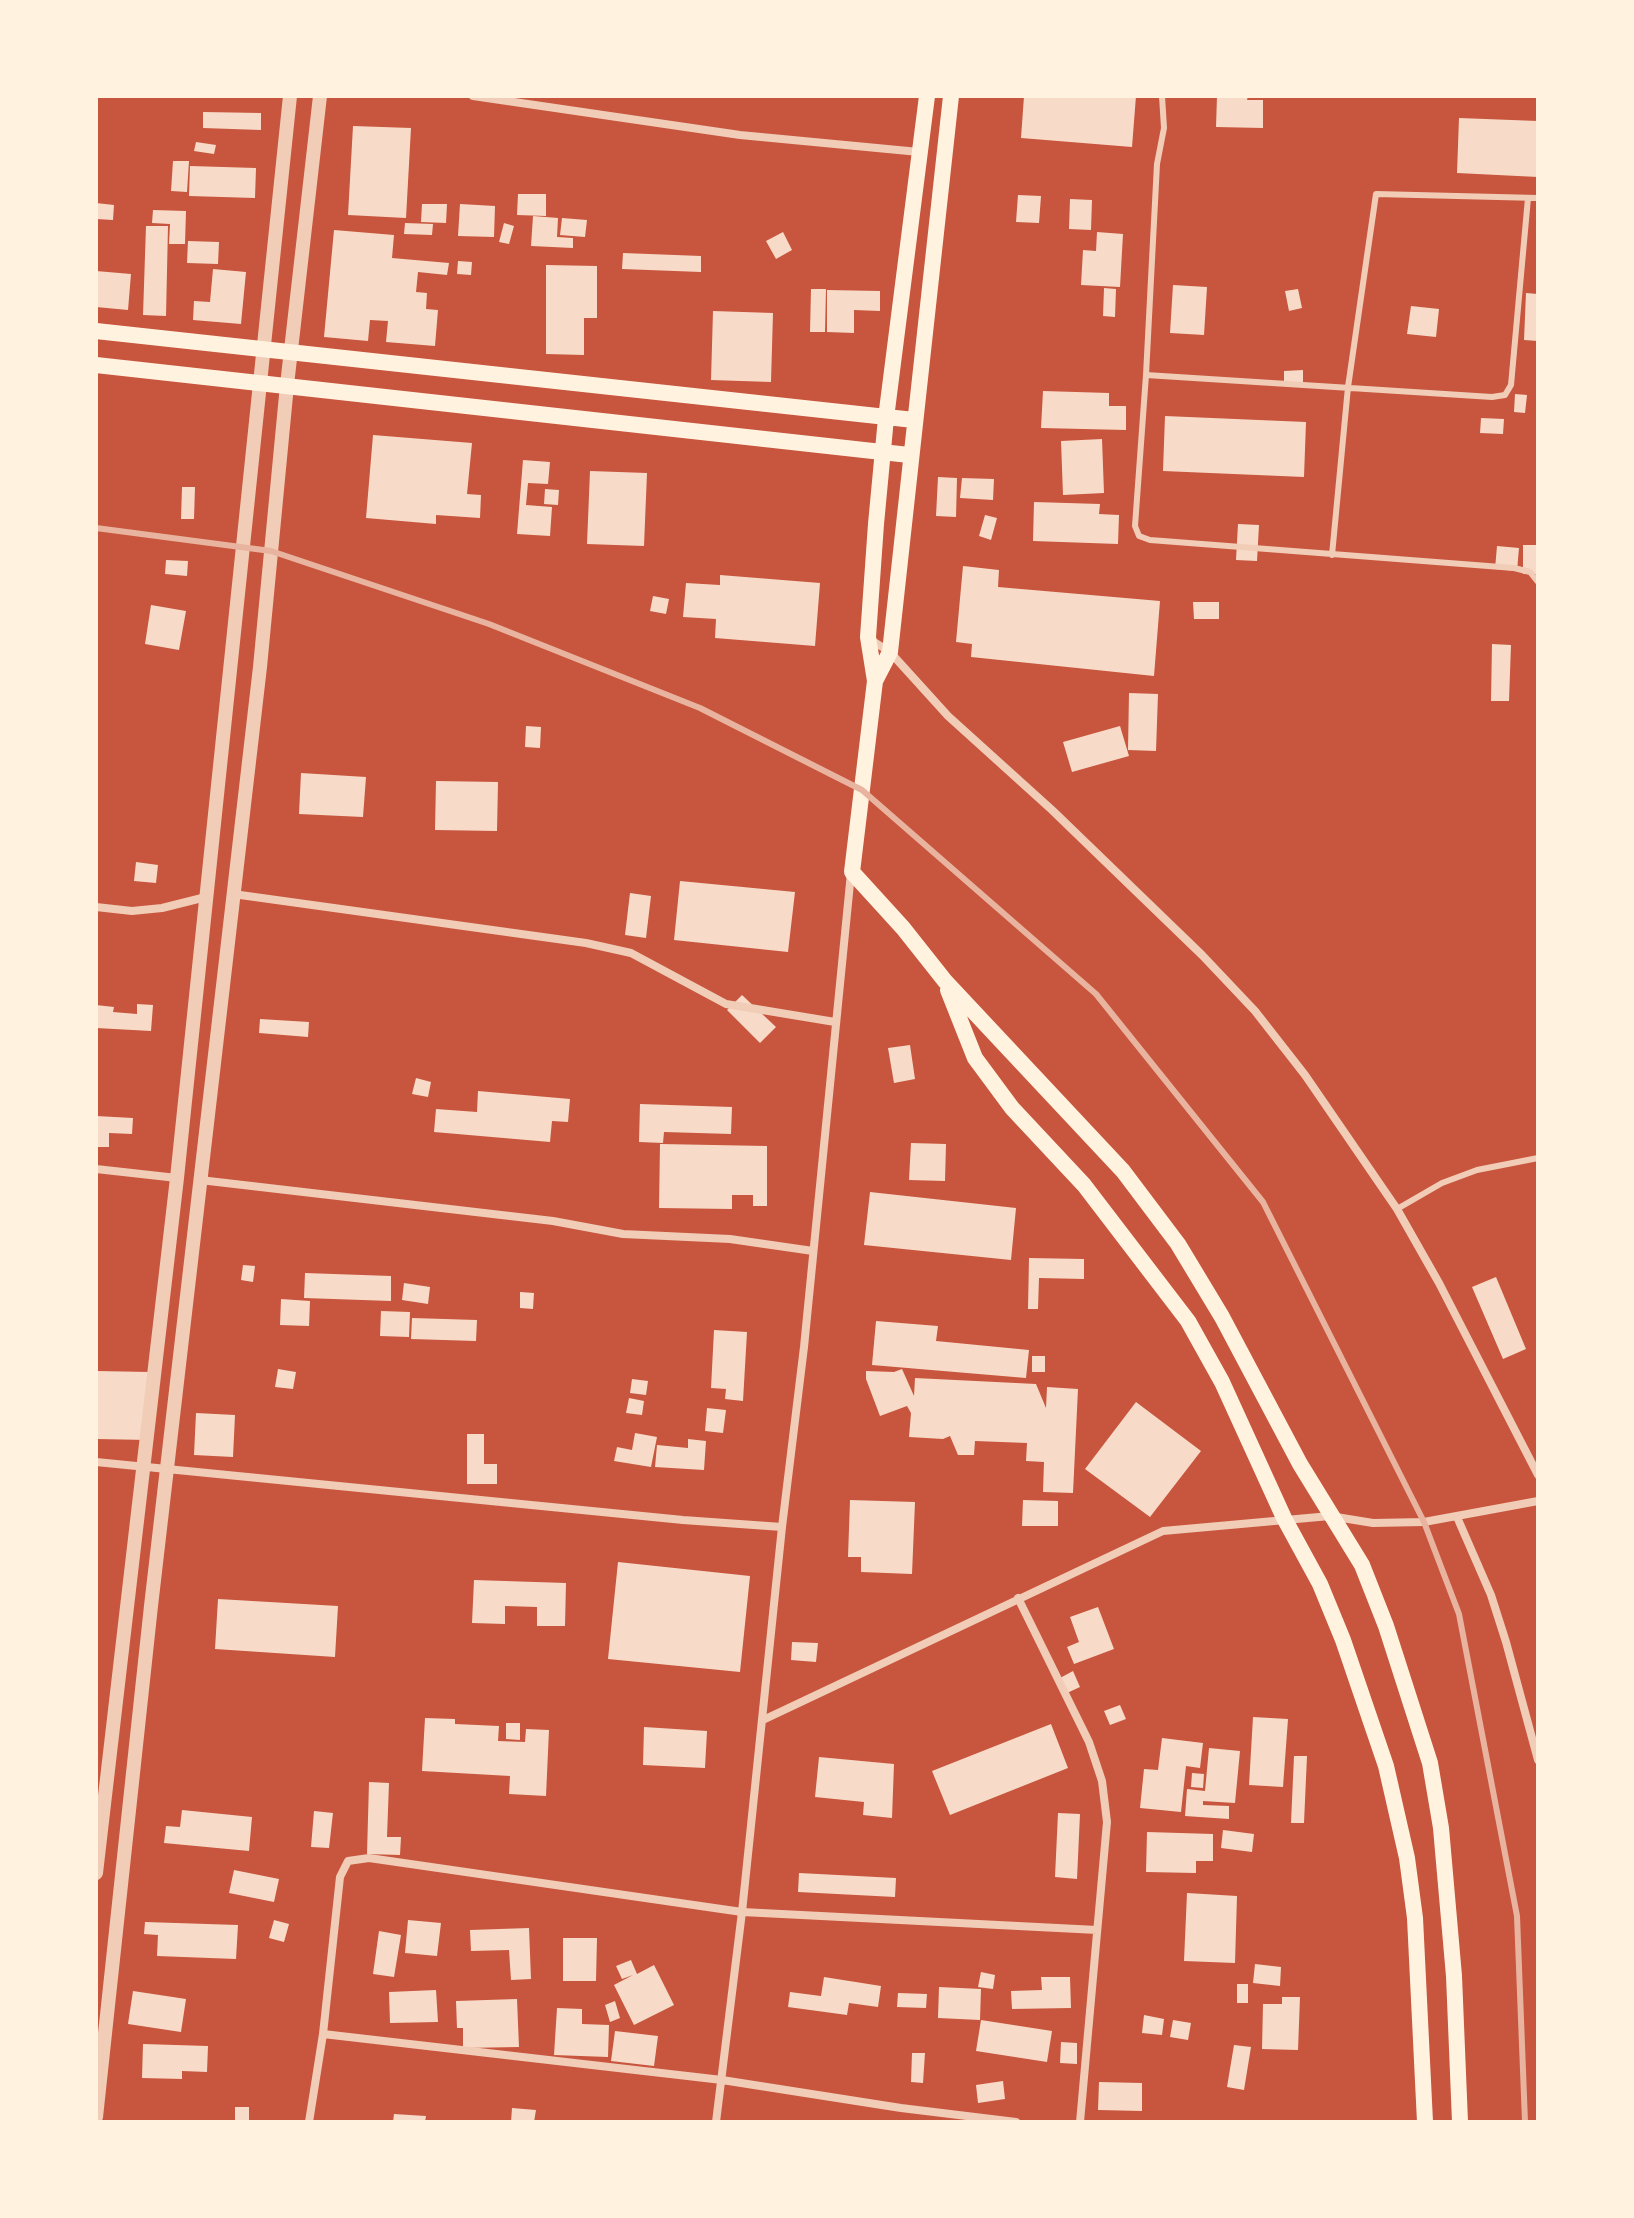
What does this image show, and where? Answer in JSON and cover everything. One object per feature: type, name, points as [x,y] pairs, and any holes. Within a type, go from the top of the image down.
[{"type":"main road","points":[[927,96],[886,418],[868,637],[875,681],[852,872],[903,928],[945,981],[1123,1171],[1178,1244],[1222,1317],[1300,1464],[1362,1565],[1408,1691],[1430,1763],[1441,1828],[1453,1961],[1460,2122]]},
{"type":"main road","points":[[875,681],[890,652],[909,455],[951,96]]},
{"type":"main road","points":[[96,331],[914,420]]},
{"type":"main road","points":[[96,365],[909,455]]},
{"type":"main road","points":[[945,981],[975,1058],[1012,1108],[1084,1185],[1188,1321],[1222,1382],[1284,1518],[1320,1584],[1343,1640],[1386,1766],[1407,1858],[1415,1918],[1425,2122]]},
{"type":"street","points":[[96,1873],[177,1178],[290,96]]},
{"type":"street","points":[[96,2117],[260,667],[287,385],[320,96]]},
{"type":"street","points":[[473,96],[740,135],[919,152]]},
{"type":"street","points":[[868,637],[890,652],[948,716],[1052,810],[1202,955],[1255,1011],[1305,1075],[1397,1209],[1439,1283],[1538,1475]]},
{"type":"street","points":[[716,2122],[804,1347],[852,872]]},
{"type":"street","points":[[233,894],[586,943],[631,953],[726,1004],[835,1022]]},
{"type":"street","points":[[96,907],[132,911],[162,908],[206,897]]},
{"type":"street","points":[[96,1169],[177,1178]]},
{"type":"street","points":[[200,1180],[553,1221],[623,1234],[730,1239],[813,1251]]},
{"type":"street","points":[[96,1462],[782,1527]]},
{"type":"street","points":[[763,1720],[1163,1531],[1330,1516],[1373,1523],[1424,1522],[1538,1501]]},
{"type":"street","points":[[1457,1517],[1491,1595],[1538,1760]]},
{"type":"street","points":[[1018,1598],[1089,1742],[1102,1781],[1107,1822],[1080,2122]]},
{"type":"street","points":[[1526,1722],[1538,1722]]},
{"type":"street","points":[[309,2122],[323,2034],[340,1877],[348,1861],[369,1858],[742,1912],[1097,1930]]},
{"type":"street","points":[[323,2034],[722,2080],[901,2108],[1016,2122]]},
{"type":"lane","points":[[1162,96],[1164,128],[1157,164],[1135,526],[1139,536],[1150,540],[1514,568],[1530,572],[1538,582]]},
{"type":"lane","points":[[1332,555],[1348,387],[1376,194],[1538,198]]},
{"type":"lane","points":[[1146,375],[1492,397],[1505,395],[1511,385],[1528,198]]},
{"type":"lane","points":[[1397,1209],[1442,1183],[1477,1170],[1538,1158]]},
{"type":"building","points":[[1024,96],[1136,96],[1132,147],[1021,138]]},
{"type":"building","points":[[1217,96],[1248,96],[1247,100],[1263,100],[1263,128],[1216,127]]},
{"type":"building","points":[[203,112],[261,113],[261,130],[203,128]]},
{"type":"building","points":[[1459,118],[1538,121],[1538,177],[1457,173]]},
{"type":"building","points":[[353,126],[411,128],[406,218],[348,215]]},
{"type":"building","points":[[196,142],[216,145],[214,154],[194,151]]},
{"type":"building","points":[[173,161],[189,161],[187,192],[171,191]]},
{"type":"building","points":[[190,166],[256,168],[255,198],[189,196]]},
{"type":"building","points":[[518,194],[546,194],[546,216],[517,215]]},
{"type":"building","points":[[1018,195],[1041,196],[1039,223],[1016,222]]},
{"type":"building","points":[[1070,199],[1092,200],[1091,230],[1069,229]]},
{"type":"building","points":[[96,203],[114,205],[113,220],[96,219]]},
{"type":"building","points":[[422,204],[447,204],[446,223],[421,222]]},
{"type":"building","points":[[460,204],[495,206],[494,237],[458,236]]},
{"type":"building","points":[[153,210],[186,211],[185,244],[169,244],[170,224],[152,223]]},
{"type":"building","points":[[533,216],[558,218],[557,237],[573,238],[573,248],[531,246]]},
{"type":"building","points":[[562,218],[587,220],[585,237],[560,235]]},
{"type":"building","points":[[405,223],[433,224],[432,235],[404,234]]},
{"type":"building","points":[[504,223],[514,226],[509,244],[499,242]]},
{"type":"building","points":[[146,226],[168,226],[166,316],[143,315]]},
{"type":"building","points":[[334,230],[394,235],[392,258],[449,263],[447,275],[418,272],[416,292],[427,293],[426,309],[438,310],[435,346],[386,342],[388,321],[370,320],[368,341],[324,337]]},
{"type":"building","points":[[783,232],[792,250],[776,259],[766,241]]},
{"type":"building","points":[[1097,232],[1123,234],[1120,287],[1081,285],[1083,250],[1096,251]]},
{"type":"building","points":[[188,241],[219,242],[218,264],[187,263]]},
{"type":"building","points":[[623,253],[701,256],[701,272],[622,269]]},
{"type":"building","points":[[458,261],[472,262],[471,275],[457,274]]},
{"type":"building","points":[[546,265],[597,266],[597,318],[584,318],[584,355],[546,354]]},
{"type":"building","points":[[213,269],[246,272],[241,324],[193,320],[194,301],[210,302]]},
{"type":"building","points":[[96,271],[131,274],[128,310],[96,307]]},
{"type":"building","points":[[1173,285],[1207,287],[1204,335],[1170,333]]},
{"type":"building","points":[[1104,288],[1116,289],[1115,317],[1103,316]]},
{"type":"building","points":[[811,289],[826,289],[825,332],[810,332]]},
{"type":"building","points":[[1298,289],[1302,308],[1289,311],[1285,291]]},
{"type":"building","points":[[827,290],[880,291],[880,311],[854,310],[854,333],[827,332]]},
{"type":"building","points":[[1526,293],[1538,294],[1538,341],[1524,340]]},
{"type":"building","points":[[1411,306],[1439,309],[1436,337],[1407,334]]},
{"type":"building","points":[[713,311],[773,313],[771,382],[711,380]]},
{"type":"building","points":[[1303,370],[1303,382],[1284,383],[1284,371]]},
{"type":"building","points":[[1043,391],[1109,393],[1109,406],[1126,406],[1126,430],[1041,428]]},
{"type":"building","points":[[1515,394],[1527,395],[1525,413],[1514,412]]},
{"type":"building","points":[[1165,416],[1306,422],[1304,477],[1163,471]]},
{"type":"building","points":[[1481,418],[1504,419],[1503,434],[1480,433]]},
{"type":"building","points":[[373,435],[472,443],[467,494],[481,495],[480,518],[436,515],[436,524],[366,518]]},
{"type":"building","points":[[1102,439],[1104,493],[1063,495],[1061,441]]},
{"type":"building","points":[[523,460],[550,462],[548,484],[528,483],[526,505],[552,507],[550,536],[517,534]]},
{"type":"building","points":[[590,471],[647,473],[644,546],[587,544]]},
{"type":"building","points":[[938,477],[957,478],[956,517],[936,516]]},
{"type":"building","points":[[962,478],[994,479],[993,500],[960,498]]},
{"type":"building","points":[[182,487],[195,487],[194,519],[181,519]]},
{"type":"building","points":[[545,489],[559,490],[558,505],[544,504]]},
{"type":"building","points":[[1034,502],[1100,504],[1099,514],[1119,515],[1118,544],[1033,541]]},
{"type":"building","points":[[985,515],[997,518],[991,540],[979,536]]},
{"type":"building","points":[[1238,524],[1259,525],[1257,561],[1236,560]]},
{"type":"building","points":[[1523,545],[1538,545],[1538,574],[1523,574]]},
{"type":"building","points":[[1497,546],[1519,548],[1517,571],[1495,569]]},
{"type":"building","points":[[166,560],[188,561],[187,576],[165,574]]},
{"type":"building","points":[[963,566],[999,570],[998,587],[1160,601],[1154,676],[971,657],[972,644],[956,642]]},
{"type":"building","points":[[720,575],[820,583],[815,646],[715,638],[716,619],[683,617],[686,583],[720,585]]},
{"type":"building","points":[[653,596],[669,599],[666,614],[650,611]]},
{"type":"building","points":[[1193,602],[1219,602],[1219,619],[1194,619]]},
{"type":"building","points":[[151,605],[186,611],[179,650],[145,644]]},
{"type":"building","points":[[1492,644],[1511,645],[1509,701],[1491,701]]},
{"type":"building","points":[[1129,693],[1158,694],[1156,751],[1128,750]]},
{"type":"building","points":[[526,726],[541,727],[540,748],[525,747]]},
{"type":"building","points":[[1120,726],[1129,756],[1072,772],[1063,742]]},
{"type":"building","points":[[301,773],[366,777],[363,817],[299,814]]},
{"type":"building","points":[[436,781],[498,782],[497,831],[435,830]]},
{"type":"building","points":[[136,862],[158,865],[156,883],[134,881]]},
{"type":"building","points":[[680,881],[795,892],[788,952],[674,940]]},
{"type":"building","points":[[630,893],[651,896],[646,938],[625,935]]},
{"type":"building","points":[[742,995],[776,1027],[760,1043],[727,1010]]},
{"type":"building","points":[[137,1004],[153,1005],[151,1031],[96,1028],[96,1005],[114,1007],[113,1012],[137,1014]]},
{"type":"building","points":[[260,1019],[309,1022],[308,1037],[259,1033]]},
{"type":"building","points":[[910,1045],[915,1079],[894,1083],[888,1048]]},
{"type":"building","points":[[416,1078],[431,1082],[428,1097],[412,1094]]},
{"type":"building","points":[[478,1091],[570,1099],[568,1122],[552,1121],[550,1142],[434,1132],[436,1109],[477,1112]]},
{"type":"building","points":[[640,1104],[732,1107],[731,1134],[664,1132],[663,1143],[639,1142]]},
{"type":"building","points":[[96,1116],[133,1118],[132,1134],[109,1133],[109,1147],[96,1147]]},
{"type":"building","points":[[911,1143],[946,1144],[945,1181],[909,1180]]},
{"type":"building","points":[[660,1144],[767,1146],[767,1206],[753,1206],[753,1195],[732,1195],[732,1209],[659,1208]]},
{"type":"building","points":[[870,1192],[1016,1208],[1011,1260],[864,1245]]},
{"type":"building","points":[[1029,1258],[1084,1259],[1084,1279],[1039,1278],[1038,1309],[1028,1309]]},
{"type":"building","points":[[243,1265],[255,1266],[253,1282],[241,1280]]},
{"type":"building","points":[[305,1273],[391,1276],[391,1301],[304,1298]]},
{"type":"building","points":[[1496,1277],[1526,1349],[1503,1359],[1472,1287]]},
{"type":"building","points":[[404,1283],[430,1287],[428,1304],[402,1300]]},
{"type":"building","points":[[520,1292],[534,1293],[533,1309],[520,1308]]},
{"type":"building","points":[[281,1299],[310,1301],[309,1326],[280,1325]]},
{"type":"building","points":[[381,1311],[410,1312],[409,1337],[380,1336]]},
{"type":"building","points":[[412,1318],[477,1320],[476,1341],[411,1339]]},
{"type":"building","points":[[876,1321],[938,1326],[936,1341],[1029,1350],[1026,1378],[872,1365]]},
{"type":"building","points":[[714,1330],[747,1332],[743,1401],[725,1399],[726,1389],[711,1388]]},
{"type":"building","points":[[1032,1356],[1045,1356],[1045,1372],[1032,1372]]},
{"type":"building","points":[[278,1369],[296,1372],[293,1389],[275,1387]]},
{"type":"building","points":[[902,1369],[914,1396],[915,1378],[1036,1384],[1046,1408],[1047,1387],[1078,1389],[1073,1493],[1043,1492],[1044,1462],[1026,1461],[1027,1443],[975,1441],[974,1455],[958,1455],[950,1436],[943,1439],[909,1437],[911,1413],[907,1406],[880,1416],[866,1371],[894,1372]]},
{"type":"building","points":[[96,1371],[150,1372],[148,1440],[96,1439]]},
{"type":"building","points":[[632,1379],[648,1381],[646,1395],[630,1393]]},
{"type":"building","points":[[629,1398],[644,1401],[642,1415],[626,1413]]},
{"type":"building","points":[[1136,1402],[1201,1451],[1150,1517],[1085,1469]]},
{"type":"building","points":[[707,1408],[726,1410],[723,1433],[705,1431]]},
{"type":"building","points":[[196,1413],[235,1415],[233,1457],[194,1455]]},
{"type":"building","points":[[635,1433],[657,1437],[651,1467],[614,1461],[617,1447],[632,1450]]},
{"type":"building","points":[[467,1434],[484,1434],[484,1464],[497,1464],[497,1484],[467,1484]]},
{"type":"building","points":[[688,1439],[706,1441],[704,1470],[655,1467],[657,1445],[688,1448]]},
{"type":"building","points":[[850,1500],[915,1502],[912,1574],[861,1572],[861,1557],[848,1557]]},
{"type":"building","points":[[1023,1500],[1058,1501],[1058,1526],[1022,1526]]},
{"type":"building","points":[[618,1562],[750,1576],[740,1672],[608,1659]]},
{"type":"building","points":[[474,1580],[566,1583],[565,1626],[537,1626],[537,1607],[505,1606],[505,1624],[472,1623]]},
{"type":"building","points":[[218,1599],[338,1606],[335,1657],[215,1649]]},
{"type":"building","points":[[1098,1607],[1114,1649],[1074,1664],[1067,1647],[1079,1642],[1070,1617]]},
{"type":"building","points":[[792,1642],[818,1643],[816,1662],[791,1660]]},
{"type":"building","points":[[1073,1671],[1080,1687],[1067,1693],[1060,1678]]},
{"type":"building","points":[[1120,1705],[1126,1719],[1110,1725],[1104,1711]]},
{"type":"building","points":[[1253,1717],[1288,1719],[1283,1787],[1249,1785]]},
{"type":"building","points":[[425,1718],[455,1719],[455,1724],[499,1726],[498,1741],[525,1742],[526,1729],[549,1730],[546,1796],[509,1794],[510,1776],[422,1771]]},
{"type":"building","points":[[506,1723],[520,1723],[520,1740],[506,1739]]},
{"type":"building","points":[[1051,1724],[1068,1768],[950,1815],[932,1771]]},
{"type":"building","points":[[644,1727],[707,1731],[705,1768],[643,1765]]},
{"type":"building","points":[[1162,1738],[1203,1743],[1200,1768],[1186,1766],[1181,1812],[1140,1808],[1144,1769],[1158,1770]]},
{"type":"building","points":[[1209,1748],[1240,1751],[1235,1803],[1203,1801],[1203,1805],[1229,1806],[1229,1819],[1185,1816],[1187,1789],[1205,1791]]},
{"type":"building","points":[[1294,1756],[1307,1756],[1304,1823],[1291,1823]]},
{"type":"building","points":[[819,1757],[894,1764],[892,1818],[863,1815],[864,1802],[815,1797]]},
{"type":"building","points":[[1192,1773],[1204,1774],[1203,1788],[1191,1787]]},
{"type":"building","points":[[369,1782],[389,1783],[387,1837],[401,1837],[400,1855],[367,1854]]},
{"type":"building","points":[[182,1810],[252,1817],[249,1851],[164,1843],[166,1826],[180,1827]]},
{"type":"building","points":[[314,1811],[333,1813],[329,1848],[311,1847]]},
{"type":"building","points":[[1058,1813],[1080,1814],[1077,1879],[1055,1877]]},
{"type":"building","points":[[1223,1830],[1254,1834],[1252,1852],[1221,1848]]},
{"type":"building","points":[[1147,1832],[1213,1834],[1213,1861],[1196,1861],[1196,1873],[1146,1872]]},
{"type":"building","points":[[234,1870],[279,1879],[274,1902],[229,1893]]},
{"type":"building","points":[[799,1873],[896,1878],[895,1897],[798,1892]]},
{"type":"building","points":[[1187,1893],[1237,1896],[1235,1963],[1184,1961]]},
{"type":"building","points":[[274,1920],[289,1924],[284,1942],[269,1938]]},
{"type":"building","points":[[408,1920],[441,1923],[437,1956],[405,1953]]},
{"type":"building","points":[[145,1922],[238,1925],[236,1959],[157,1956],[158,1935],[144,1934]]},
{"type":"building","points":[[529,1928],[531,1979],[511,1980],[509,1950],[471,1951],[470,1930]]},
{"type":"building","points":[[379,1931],[401,1935],[394,1977],[373,1974]]},
{"type":"building","points":[[563,1938],[597,1938],[596,1981],[563,1981]]},
{"type":"building","points":[[631,1960],[637,1974],[654,1965],[674,2005],[634,2025],[614,1985],[633,1975],[622,1979],[616,1966]]},
{"type":"building","points":[[1255,1964],[1281,1967],[1280,1986],[1253,1983]]},
{"type":"building","points":[[981,1972],[995,1975],[993,1989],[978,1987]]},
{"type":"building","points":[[824,1977],[881,1986],[878,2007],[849,2003],[847,2015],[788,2007],[790,1992],[821,1996]]},
{"type":"building","points":[[1041,1977],[1070,1977],[1071,2008],[1012,2009],[1011,1991],[1042,1990]]},
{"type":"building","points":[[1237,1984],[1248,1984],[1248,2003],[1237,2003]]},
{"type":"building","points":[[939,1987],[981,1989],[980,2020],[938,2018]]},
{"type":"building","points":[[436,1990],[438,2022],[390,2023],[389,1992]]},
{"type":"building","points":[[133,1991],[186,1999],[181,2032],[128,2024]]},
{"type":"building","points":[[898,1993],[927,1994],[926,2008],[897,2007]]},
{"type":"building","points":[[1282,1997],[1300,1997],[1298,2050],[1262,2049],[1263,2004],[1282,2004]]},
{"type":"building","points":[[517,1999],[519,2047],[463,2048],[463,2028],[457,2028],[456,2001]]},
{"type":"building","points":[[615,2001],[620,2018],[610,2022],[605,2005]]},
{"type":"building","points":[[557,2008],[582,2009],[582,2024],[609,2025],[608,2057],[554,2055]]},
{"type":"building","points":[[1144,2015],[1164,2019],[1162,2035],[1142,2033]]},
{"type":"building","points":[[981,2020],[1052,2031],[1047,2062],[976,2051]]},
{"type":"building","points":[[1173,2020],[1191,2023],[1188,2040],[1170,2037]]},
{"type":"building","points":[[615,2031],[658,2036],[654,2066],[611,2061]]},
{"type":"building","points":[[1061,2042],[1077,2043],[1077,2064],[1060,2063]]},
{"type":"building","points":[[143,2044],[208,2046],[207,2072],[182,2071],[182,2079],[142,2078]]},
{"type":"building","points":[[1234,2045],[1251,2047],[1244,2090],[1227,2087]]},
{"type":"building","points":[[912,2053],[925,2053],[923,2083],[911,2082]]},
{"type":"building","points":[[1003,2081],[1005,2099],[978,2103],[976,2085]]},
{"type":"building","points":[[1099,2082],[1142,2083],[1142,2111],[1098,2110]]},
{"type":"building","points":[[235,2107],[249,2107],[249,2122],[235,2122]]},
{"type":"building","points":[[512,2108],[536,2110],[534,2122],[511,2122]]},
{"type":"building","points":[[394,2114],[426,2116],[425,2122],[393,2122]]},
{"type":"railway","points":[[96,528],[271,551],[489,624],[700,708],[862,790],[1096,994],[1263,1202],[1424,1522],[1459,1614],[1517,1916],[1525,2122]]}]
